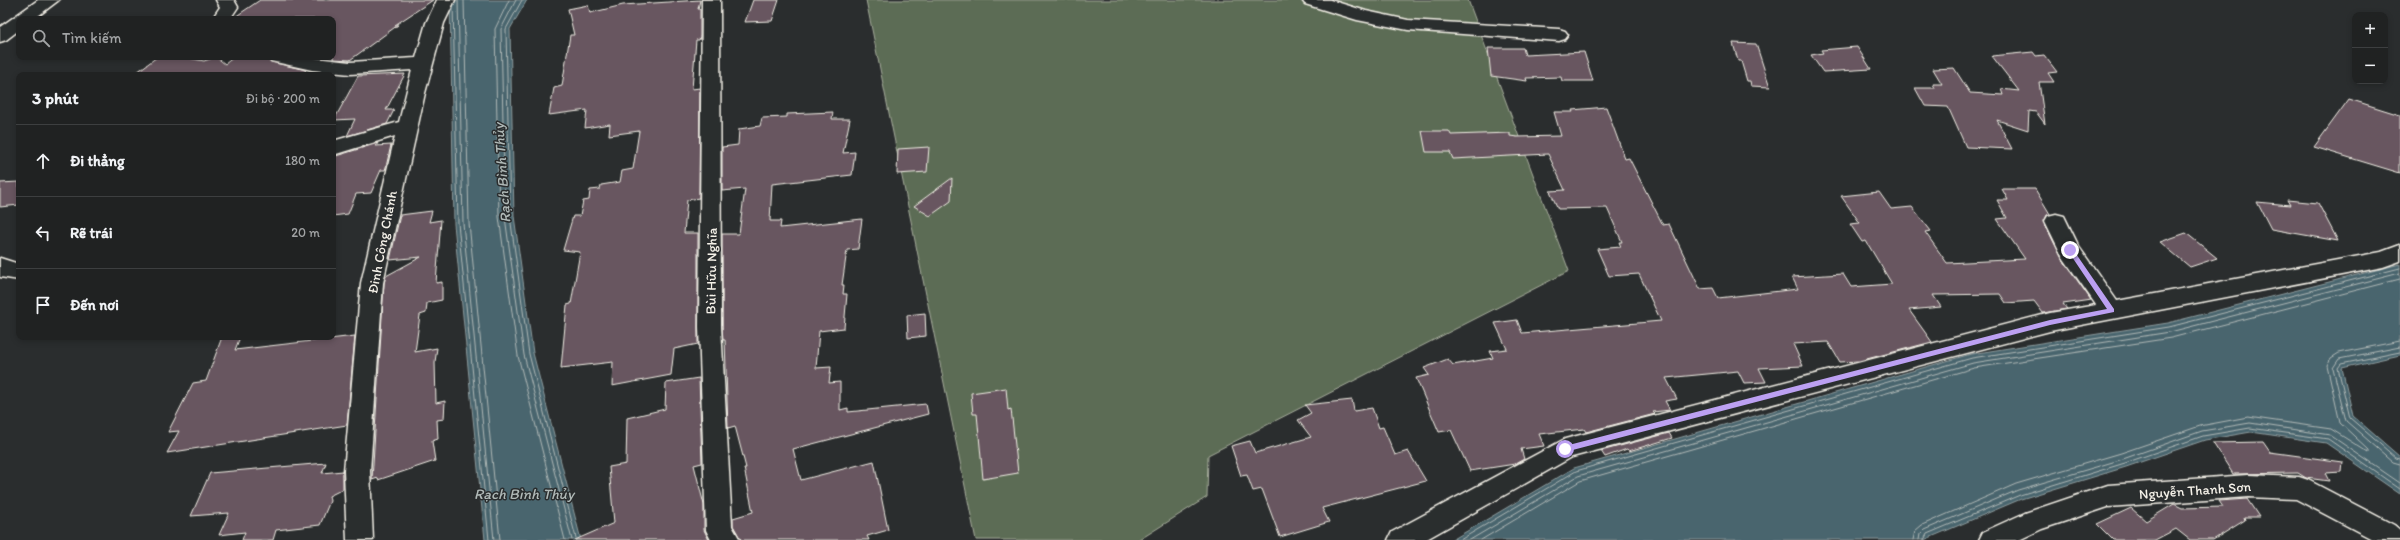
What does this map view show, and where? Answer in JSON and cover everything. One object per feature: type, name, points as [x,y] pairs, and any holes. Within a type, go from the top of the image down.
[{"type":"street","points":[[26,16],[50,0]]},
{"type":"street","points":[[222,16],[229,7],[226,0]]},
{"type":"street","name":"Đinh Công Chánh","points":[[360,540],[357,471],[372,282],[407,126],[423,63],[435,23],[446,0]]},
{"type":"street","name":"Bùi Hữu Nghĩa","points":[[711,0],[710,327],[720,530],[727,540]]},
{"type":"street","points":[[1311,0],[1363,16],[1408,25],[1559,35]]},
{"type":"street","points":[[0,36],[16,24]]},
{"type":"street","points":[[293,60],[312,64],[350,68],[423,63]]},
{"type":"street","points":[[336,147],[407,126]]},
{"type":"street","points":[[2056,221],[2070,250],[2112,310]]},
{"type":"street","points":[[1401,540],[1565,449],[2050,322],[2383,259],[2400,253]]},
{"type":"street","points":[[0,266],[7,271],[16,272]]},
{"type":"street","name":"Nguyễn Thanh Sơn","points":[[1992,540],[2034,521],[2108,496],[2248,486],[2300,488],[2393,531]]},
{"type":"green space","points":[[866,0],[1468,0],[1569,271],[1208,455],[1207,497],[1139,540],[976,540]]},
{"type":"water","name":"Rạch Bình Thủy","points":[[450,0],[527,0],[510,29],[514,216],[533,353],[581,540],[485,540],[454,224]]},
{"type":"water","points":[[2400,264],[2400,355],[2342,368],[2353,416],[2400,457],[2400,494],[2326,443],[2251,432],[2205,440],[2126,467],[2021,499],[1924,540],[1452,540],[1574,468],[1971,354],[2168,323]]},
{"type":"building","points":[[260,0],[433,0],[395,25],[398,25],[350,60],[336,59],[336,16],[236,16]]},
{"type":"building","points":[[700,0],[698,9],[700,9],[700,36],[699,40],[696,40],[692,89],[700,88],[699,198],[687,200],[684,233],[698,233],[698,344],[674,349],[671,375],[612,386],[613,362],[561,368],[567,305],[571,304],[580,252],[563,250],[573,216],[580,216],[583,201],[589,200],[590,190],[600,189],[601,185],[620,182],[622,171],[633,169],[639,131],[609,135],[610,124],[585,128],[587,110],[549,115],[554,88],[562,86],[570,35],[574,35],[568,9],[588,5],[590,13],[623,5]]},
{"type":"building","points":[[753,0],[779,0],[772,21],[745,22]]},
{"type":"building","points":[[1733,43],[1756,44],[1770,87],[1751,86],[1750,81],[1747,81],[1741,61],[1738,61]]},
{"type":"building","points":[[1857,47],[1871,69],[1823,72],[1811,55],[1823,53],[1821,50]]},
{"type":"building","points":[[1488,48],[1523,48],[1525,55],[1584,52],[1593,81],[1562,81],[1561,77],[1526,78],[1527,81],[1491,76]]},
{"type":"building","points":[[2033,52],[2036,56],[2044,55],[2057,72],[2048,73],[2054,82],[2039,82],[2045,124],[2036,112],[2029,111],[2028,130],[1997,120],[2012,149],[1966,147],[1948,107],[1925,106],[1915,88],[1935,88],[1933,84],[1942,84],[1933,69],[1954,68],[1970,93],[2003,95],[2001,89],[2019,91],[1992,56]]},
{"type":"building","points":[[153,60],[220,60],[225,64],[230,60],[270,60],[271,62],[306,70],[304,72],[137,72]]},
{"type":"building","points":[[405,74],[386,110],[394,110],[387,124],[347,136],[355,119],[336,120],[336,116],[358,76]]},
{"type":"building","points":[[2349,99],[2400,115],[2400,173],[2314,147]]},
{"type":"building","points":[[1606,107],[1625,159],[1629,158],[1663,225],[1669,224],[1700,289],[1713,288],[1718,298],[1798,289],[1792,277],[1843,274],[1851,287],[1892,284],[1866,241],[1862,242],[1850,224],[1860,223],[1841,196],[1879,192],[1891,209],[1912,207],[1931,231],[1925,232],[1947,263],[2025,259],[1997,219],[2007,218],[1997,200],[2008,200],[2002,189],[2035,189],[2050,214],[2047,215],[2044,222],[2061,257],[2091,300],[2063,304],[2067,309],[2043,313],[2034,301],[2006,303],[2000,294],[1933,295],[1941,307],[1909,310],[1932,342],[1859,361],[1840,362],[1828,342],[1793,344],[1803,366],[1759,368],[1766,382],[1744,383],[1738,371],[1666,378],[1677,399],[1665,401],[1670,410],[1653,412],[1655,414],[1586,432],[1584,429],[1539,434],[1544,446],[1521,449],[1524,459],[1515,464],[1470,471],[1451,430],[1439,432],[1416,378],[1429,375],[1424,368],[1448,359],[1453,365],[1493,358],[1490,351],[1507,349],[1495,323],[1517,320],[1522,333],[1661,321],[1639,274],[1609,276],[1597,249],[1621,247],[1619,242],[1622,242],[1607,208],[1558,209],[1550,191],[1565,190],[1548,154],[1453,159],[1450,152],[1426,152],[1422,131],[1449,131],[1451,135],[1510,133],[1510,136],[1517,137],[1561,136],[1554,112],[1573,112],[1572,110]]},
{"type":"building","points":[[833,112],[832,119],[850,119],[843,153],[855,152],[852,175],[772,184],[770,221],[781,221],[780,228],[862,219],[858,249],[847,250],[842,285],[844,285],[843,294],[847,294],[844,328],[819,331],[816,368],[831,367],[829,383],[840,382],[840,410],[848,408],[848,412],[926,404],[928,414],[793,449],[801,480],[874,461],[888,530],[867,536],[869,540],[741,540],[733,526],[733,518],[753,512],[744,468],[746,468],[735,426],[728,428],[725,340],[723,340],[722,327],[722,234],[739,234],[745,189],[722,191],[722,147],[738,145],[739,129],[760,126],[762,118],[787,117],[787,114]]},
{"type":"building","points":[[378,143],[376,146],[391,145],[385,170],[381,170],[371,193],[356,194],[348,214],[336,216],[336,156]]},
{"type":"building","points":[[929,147],[927,172],[897,174],[898,149]]},
{"type":"building","points":[[952,178],[951,201],[930,216],[914,206]]},
{"type":"building","points":[[16,182],[16,205],[0,207],[0,183]]},
{"type":"building","points":[[2287,200],[2318,203],[2338,241],[2271,229],[2257,202],[2290,205]]},
{"type":"building","points":[[432,211],[429,222],[441,220],[436,283],[442,282],[442,300],[427,303],[426,313],[420,315],[415,352],[437,348],[435,362],[436,403],[445,401],[444,419],[437,420],[438,439],[432,441],[435,461],[378,480],[378,478],[372,480],[384,283],[386,276],[421,257],[390,260],[400,215]]},
{"type":"building","points":[[2186,233],[2217,258],[2190,267],[2160,242]]},
{"type":"building","points":[[925,313],[926,336],[908,338],[907,315]]},
{"type":"building","points":[[355,336],[347,425],[167,453],[179,431],[168,432],[193,383],[206,381],[221,340],[239,340],[235,350],[321,340],[336,340],[336,338]]},
{"type":"building","points":[[699,378],[702,463],[694,465],[704,505],[704,530],[709,540],[575,540],[614,523],[609,467],[626,464],[627,418],[665,409],[666,383]]},
{"type":"building","points":[[1006,388],[1008,410],[1011,409],[1018,473],[983,479],[977,414],[973,414],[971,393]]},
{"type":"building","points":[[1352,400],[1354,411],[1372,408],[1379,428],[1383,427],[1395,455],[1408,451],[1426,481],[1322,508],[1329,522],[1280,537],[1262,489],[1253,491],[1247,475],[1241,476],[1231,446],[1250,441],[1255,453],[1311,437],[1298,420],[1311,413],[1305,405]]},
{"type":"building","points":[[1669,433],[1672,438],[1629,451],[1627,449],[1605,457],[1601,451]]},
{"type":"building","points":[[2263,442],[2270,452],[2343,462],[2342,472],[2325,473],[2329,481],[2306,478],[2298,473],[2233,474],[2213,443]]},
{"type":"building","points":[[326,463],[322,473],[343,471],[343,489],[329,496],[330,501],[320,525],[276,530],[273,540],[242,540],[245,532],[219,535],[229,513],[191,516],[210,473]]},
{"type":"building","points":[[2247,499],[2259,517],[2244,517],[2245,520],[2213,540],[2190,540],[2176,529],[2155,540],[2113,540],[2097,524],[2131,508],[2146,521],[2174,504],[2182,508],[2223,507],[2219,501]]},
{"type":"route","points":[[1565,449],[2050,322],[2112,310],[2070,250]]}]
